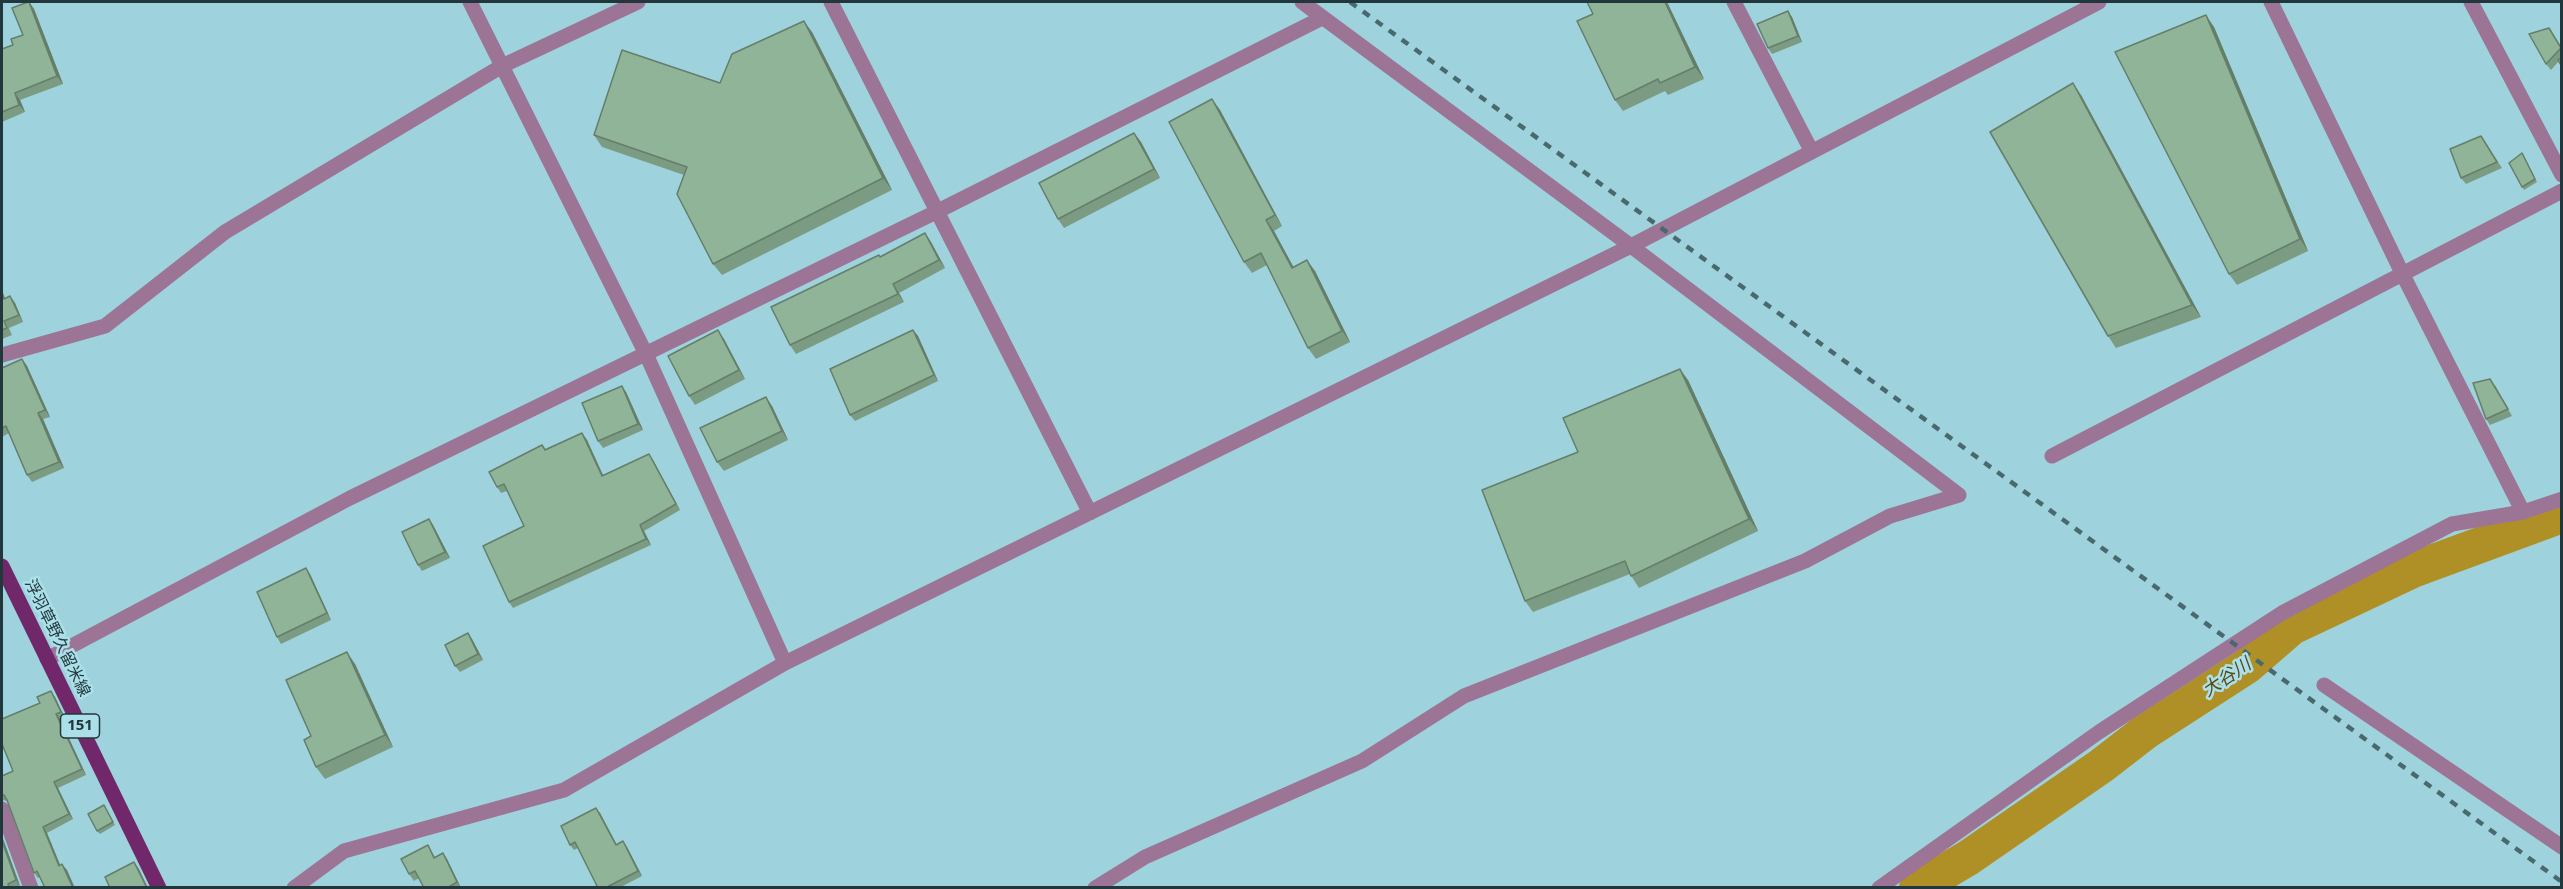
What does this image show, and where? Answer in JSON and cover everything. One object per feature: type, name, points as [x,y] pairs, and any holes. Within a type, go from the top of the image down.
[{"type":"main road","name":"浮羽草野久留米線","points":[[2,566],[159,888]]},
{"type":"street","points":[[470,2],[646,354],[785,663]]},
{"type":"street","points":[[2,355],[105,326],[225,232],[502,66],[638,2]]},
{"type":"street","points":[[831,2],[1090,513]]},
{"type":"street","points":[[1095,888],[1145,857],[1362,761],[1464,696],[1805,561],[1890,516],[1959,495],[1631,246],[1302,2]]},
{"type":"street","points":[[1734,2],[1810,150]]},
{"type":"street","points":[[294,888],[344,850],[564,790],[785,663],[1631,246],[1810,150],[2098,2]]},
{"type":"street","points":[[2271,2],[2403,275],[2523,512]]},
{"type":"street","points":[[2471,2],[2562,175]]},
{"type":"street","points":[[47,659],[350,498],[936,212],[1322,18]]},
{"type":"street","points":[[2052,456],[2562,191]]},
{"type":"street","points":[[1879,888],[2099,732],[2282,613],[2452,524],[2523,512],[2562,499]]},
{"type":"street","points":[[2324,685],[2562,846]]},
{"type":"street","points":[[2,810],[31,888]]},
{"type":"building","points":[[29,2],[57,76],[15,93],[19,105],[2,112],[2,49],[13,45],[11,39],[23,35],[12,8]]},
{"type":"building","points":[[1587,2],[1665,2],[1695,67],[1660,83],[1658,79],[1615,100],[1577,21],[1593,14]]},
{"type":"building","points":[[1788,11],[1798,36],[1768,48],[1757,24]]},
{"type":"building","points":[[2206,15],[2300,239],[2229,274],[2115,52]]},
{"type":"building","points":[[804,21],[883,178],[713,264],[677,194],[687,167],[594,135],[622,50],[720,83],[732,54]]},
{"type":"building","points":[[2549,28],[2561,48],[2546,64],[2529,34]]},
{"type":"building","points":[[2073,83],[2192,305],[2108,336],[1990,132]]},
{"type":"building","points":[[1212,99],[1275,215],[1266,220],[1292,268],[1307,260],[1342,331],[1308,348],[1261,253],[1244,262],[1169,122]]},
{"type":"building","points":[[1134,133],[1154,169],[1058,219],[1039,183]]},
{"type":"building","points":[[2481,136],[2497,162],[2461,178],[2450,149]]},
{"type":"building","points":[[2522,153],[2535,179],[2522,187],[2509,163]]},
{"type":"building","points":[[925,233],[939,260],[893,284],[898,294],[790,345],[771,307],[879,255],[880,257]]},
{"type":"building","points":[[2,293],[4,299],[10,296],[19,315],[4,321],[7,328],[2,330]]},
{"type":"building","points":[[718,330],[739,370],[689,396],[668,356]]},
{"type":"building","points":[[913,330],[934,375],[850,415],[830,369]]},
{"type":"building","points":[[22,359],[45,410],[38,413],[59,462],[27,475],[6,426],[2,428],[2,368]]},
{"type":"building","points":[[1680,369],[1749,519],[1631,576],[1625,561],[1525,601],[1482,490],[1578,452],[1563,418]]},
{"type":"building","points":[[2490,379],[2508,409],[2486,419],[2473,383]]},
{"type":"building","points":[[622,386],[638,424],[598,441],[582,403]]},
{"type":"building","points":[[766,397],[782,431],[717,462],[700,428]]},
{"type":"building","points":[[582,433],[602,476],[649,454],[676,504],[640,525],[646,539],[509,602],[483,546],[524,526],[504,484],[497,487],[489,472],[542,445],[545,450]]},
{"type":"building","points":[[429,519],[445,552],[418,565],[402,532]]},
{"type":"building","points":[[306,568],[327,613],[277,637],[257,592]]},
{"type":"building","points":[[468,633],[478,654],[455,666],[445,645]]},
{"type":"building","points":[[347,652],[385,735],[316,767],[304,740],[311,736],[286,680]]},
{"type":"building","points":[[51,691],[61,712],[56,714],[82,769],[54,782],[69,814],[43,827],[59,866],[62,864],[73,888],[45,888],[37,871],[34,873],[7,800],[2,795],[2,776],[13,771],[2,744],[2,719],[40,703],[37,697]]},
{"type":"building","points":[[104,805],[113,822],[97,831],[88,814]]},
{"type":"building","points":[[596,808],[616,845],[623,841],[638,871],[605,888],[598,888],[575,842],[570,845],[561,826]]},
{"type":"building","points":[[2,841],[16,880],[8,884],[9,888],[2,888]]},
{"type":"building","points":[[428,845],[434,858],[443,853],[457,882],[447,888],[424,888],[415,871],[409,874],[401,859]]},
{"type":"building","points":[[134,862],[147,888],[110,888],[105,877]]},
{"type":"waterway","name":"大谷川","points":[[1917,888],[1968,858],[2101,766],[2145,732],[2247,666],[2292,627],[2415,569],[2562,515]]},
{"type":"railway","points":[[1350,2],[2562,882]]}]
